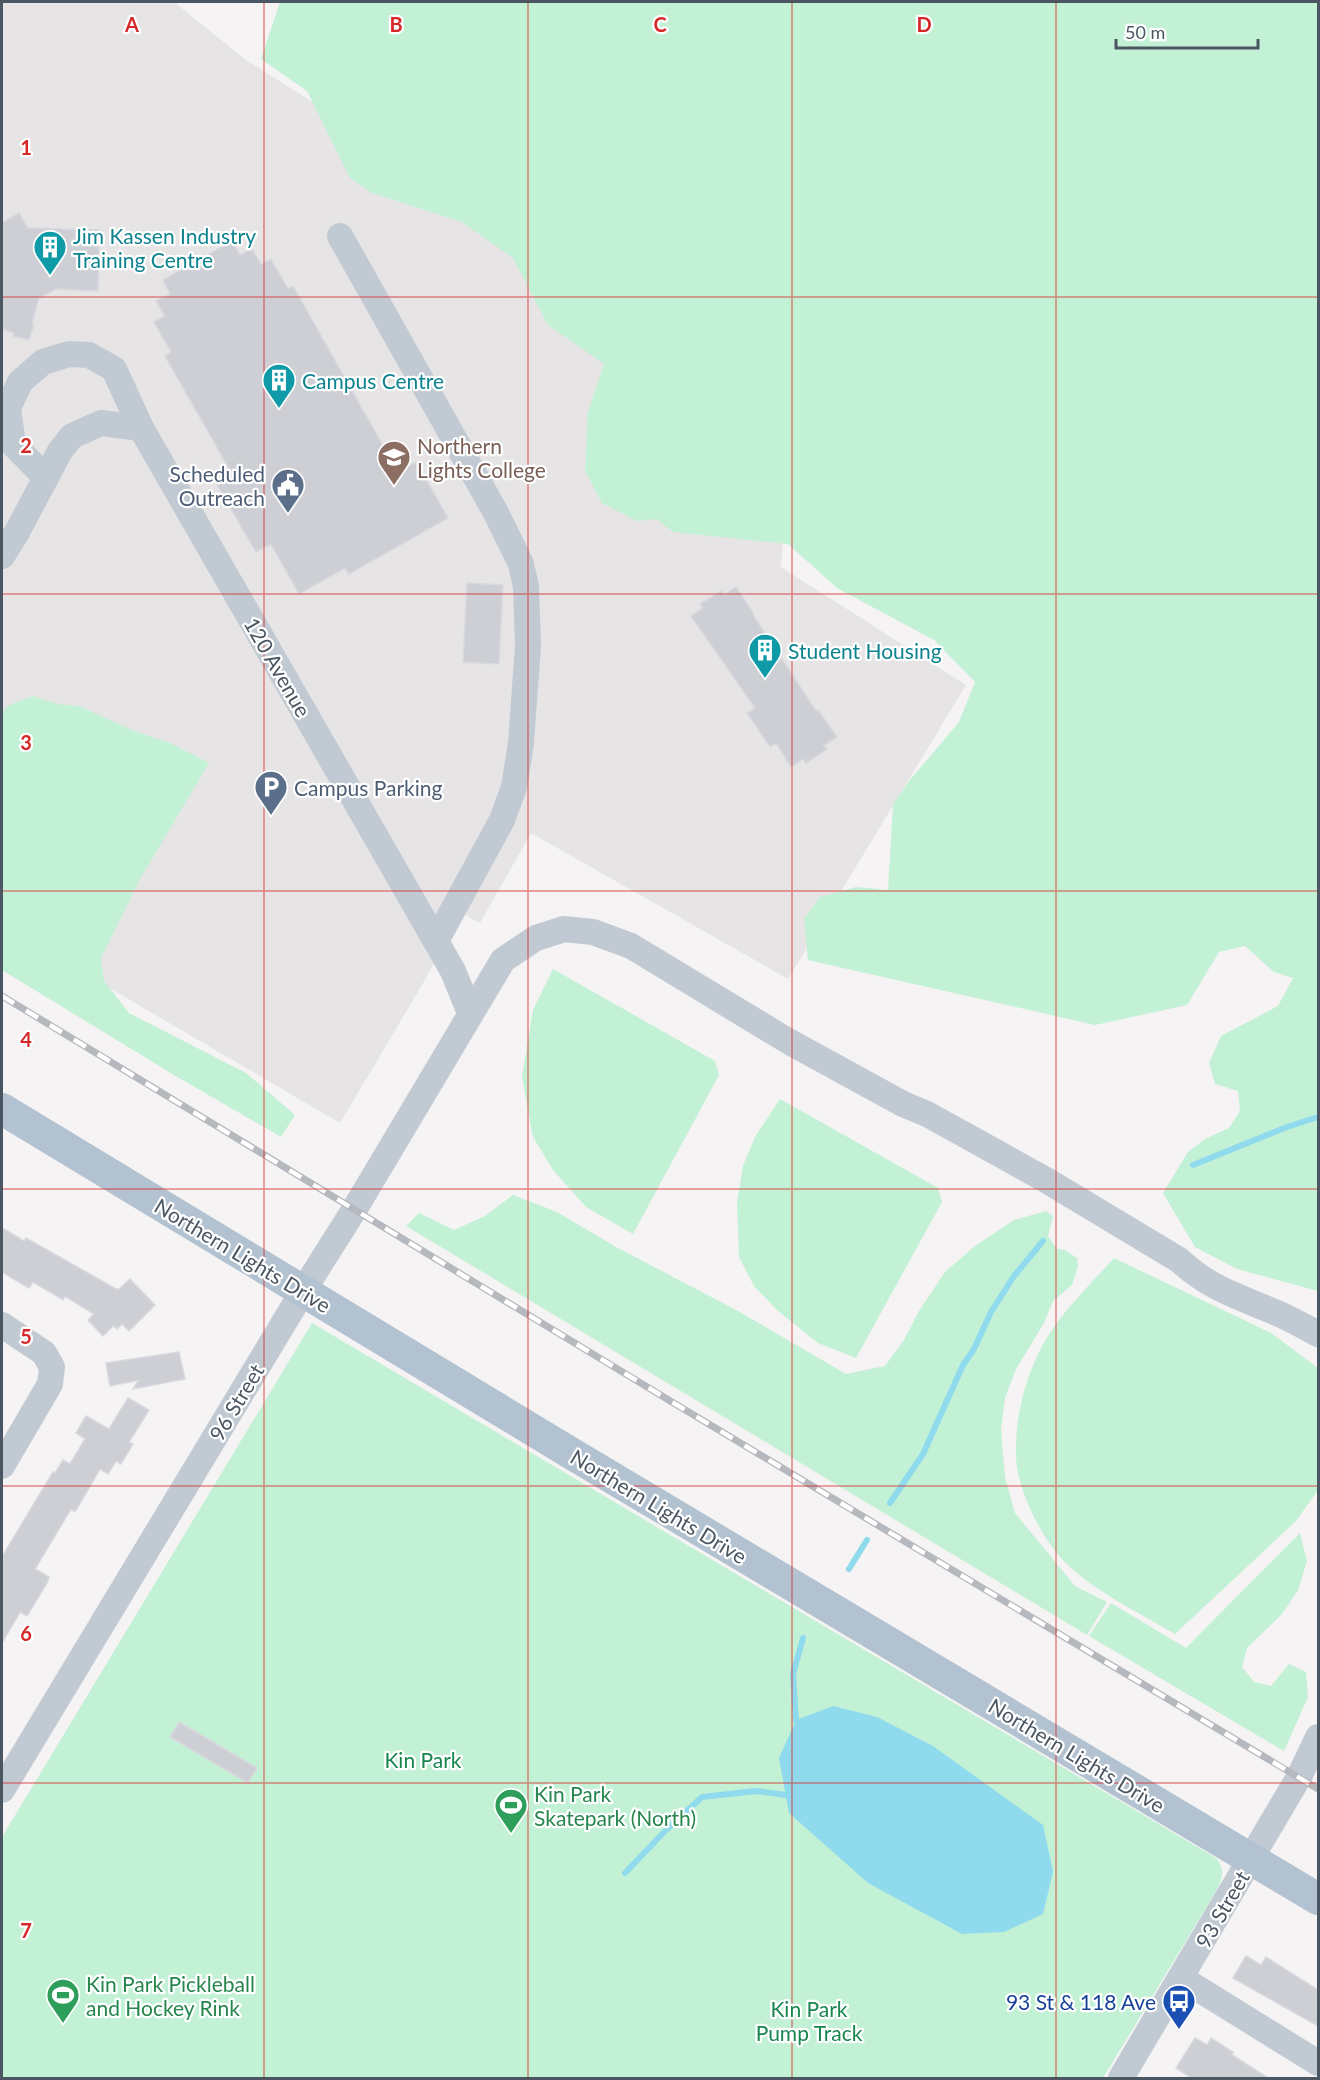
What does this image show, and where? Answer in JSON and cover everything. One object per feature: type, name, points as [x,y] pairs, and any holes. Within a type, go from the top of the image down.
[{"type":"main road","name":"Northern Lights Drive","points":[[2,1110],[1318,1899]]},
{"type":"street","points":[[340,237],[496,513],[521,564],[526,587],[528,637],[523,721],[513,787],[502,820],[436,941]]},
{"type":"street","name":"120 Avenue","points":[[45,477],[13,444],[8,408],[20,381],[43,362],[69,354],[89,355],[114,369],[141,428],[453,971],[470,1013]]},
{"type":"street","points":[[2,556],[60,451],[72,436],[101,423],[141,428]]},
{"type":"street","name":"96 Street","points":[[2,1790],[354,1210],[502,960],[536,938],[564,929],[593,932],[631,946],[788,1041],[1046,1180],[1179,1260],[1214,1287],[1279,1314],[1318,1334]]},
{"type":"street","points":[[2,1325],[44,1353],[52,1367],[50,1384],[2,1466]]},
{"type":"street","name":"93 Street","points":[[1121,2079],[1299,1777],[1318,1737]]},
{"type":"street","points":[[1181,1978],[1318,2063]]},
{"type":"shaded area","name":"Northern Lights College","points":[[2,2],[174,2],[246,60],[793,404],[781,567],[966,685],[788,979],[531,833],[480,923],[461,913],[422,985],[340,1123],[2,925]]},
{"type":"green space","points":[[280,2],[1318,2],[1318,1291],[1237,1269],[1195,1247],[1163,1193],[1188,1152],[1205,1139],[1229,1128],[1240,1111],[1238,1091],[1215,1084],[1209,1063],[1221,1036],[1278,1006],[1293,978],[1274,972],[1245,946],[1219,952],[1187,1005],[1095,1025],[808,960],[804,919],[820,897],[856,887],[888,890],[893,804],[909,781],[959,722],[975,682],[934,640],[837,588],[788,544],[673,532],[657,519],[637,521],[602,503],[585,471],[588,412],[604,364],[548,325],[513,258],[462,222],[372,193],[350,178],[307,91],[261,59]]},
{"type":"green space","points":[[33,696],[57,704],[79,706],[134,731],[170,743],[209,763],[140,879],[101,958],[104,981],[129,1013],[246,1073],[295,1115],[281,1137],[2,970],[2,713],[7,706]]},
{"type":"green space","points":[[553,969],[715,1061],[719,1075],[633,1234],[586,1207],[553,1170],[533,1137],[522,1077],[533,1010]]},
{"type":"green space","points":[[780,1099],[938,1188],[942,1202],[856,1358],[818,1343],[778,1311],[754,1286],[739,1257],[737,1203],[743,1166],[755,1137]]},
{"type":"green space","points":[[513,1195],[557,1212],[616,1247],[738,1311],[846,1374],[885,1366],[904,1340],[919,1311],[945,1272],[975,1246],[1014,1220],[1046,1211],[1053,1216],[1048,1236],[1057,1249],[1065,1250],[1077,1258],[1078,1267],[1072,1285],[1053,1301],[1044,1323],[1016,1369],[1005,1398],[1001,1430],[1005,1477],[1015,1513],[1075,1586],[1107,1602],[1087,1635],[406,1226],[419,1213],[454,1230],[485,1216]]},
{"type":"green space","points":[[1114,1258],[1271,1333],[1318,1368],[1318,1490],[1296,1521],[1175,1634],[1101,1591],[1062,1559],[1031,1511],[1017,1469],[1018,1420],[1032,1367],[1059,1320]]},
{"type":"green space","name":"Kin Park","points":[[312,1323],[1216,1858],[1222,1872],[1218,1888],[1103,2078],[2,2078],[2,1837]]},
{"type":"green space","points":[[1300,1533],[1307,1561],[1298,1590],[1282,1614],[1247,1648],[1242,1667],[1254,1682],[1271,1686],[1289,1664],[1306,1672],[1308,1697],[1284,1751],[1089,1636],[1111,1603],[1186,1648]]},
{"type":"water","points":[[833,1706],[877,1717],[933,1746],[1043,1825],[1053,1872],[1043,1914],[1004,1932],[962,1934],[868,1883],[789,1813],[779,1758],[796,1720]]},
{"type":"building","name":"Jim Kassen Industry Training Centre","points":[[19,213],[28,228],[99,230],[98,291],[56,289],[39,298],[29,340],[13,336],[14,333],[2,329],[2,223]]},
{"type":"building","name":"Campus Centre","points":[[232,241],[240,255],[252,249],[261,264],[271,259],[288,289],[293,286],[398,472],[416,462],[448,518],[349,574],[345,568],[299,594],[271,544],[256,552],[216,483],[232,474],[165,356],[171,352],[154,322],[165,316],[156,301],[170,294],[163,280]]},
{"type":"building","points":[[467,583],[503,585],[499,664],[463,662]]},
{"type":"building","name":"Student Housing","points":[[736,587],[816,711],[818,710],[837,737],[824,745],[827,749],[806,763],[803,759],[791,767],[776,743],[770,747],[747,713],[755,708],[691,616],[703,608],[700,604],[721,591],[724,595]]},
{"type":"building","points":[[2,1228],[24,1241],[26,1238],[118,1290],[130,1279],[155,1305],[129,1331],[122,1324],[117,1329],[113,1326],[103,1336],[88,1320],[94,1314],[65,1296],[63,1300],[33,1282],[29,1288],[2,1272]]},
{"type":"building","points":[[179,1352],[185,1379],[133,1389],[139,1380],[110,1386],[106,1363]]},
{"type":"building","points":[[128,1398],[149,1410],[129,1442],[133,1444],[121,1464],[116,1461],[108,1474],[100,1469],[75,1512],[71,1509],[35,1569],[49,1577],[47,1583],[27,1616],[20,1612],[2,1643],[2,1557],[53,1472],[55,1473],[63,1460],[70,1464],[85,1439],[76,1433],[86,1416],[109,1429]]},
{"type":"building","points":[[179,1722],[257,1768],[248,1783],[170,1737]]},
{"type":"building","points":[[1246,1956],[1261,1965],[1266,1957],[1318,1990],[1318,2026],[1233,1978]]},
{"type":"building","points":[[1195,2038],[1207,2045],[1211,2038],[1233,2052],[1232,2055],[1270,2079],[1193,2079],[1176,2068]]},
{"type":"waterway","points":[[1193,1165],[1318,1117]]},
{"type":"waterway","points":[[890,1503],[923,1454],[963,1365],[974,1349],[991,1312],[1014,1276],[1043,1241]]},
{"type":"waterway","points":[[849,1569],[867,1540]]},
{"type":"waterway","points":[[796,1720],[793,1674],[803,1638]]},
{"type":"waterway","points":[[625,1873],[667,1829],[702,1797],[756,1791],[786,1795]]},
{"type":"railway","points":[[2,996],[672,1402],[1318,1789]]},
{"type":"place","name":"Jim Kassen Industry Training Centre","points":[[50,276]]},
{"type":"place","name":"Campus Centre","points":[[279,409]]},
{"type":"place","name":"Northern Lights College","points":[[394,486]]},
{"type":"place","name":"Scheduled Outreach","points":[[288,514]]},
{"type":"place","name":"Student Housing","points":[[765,679]]},
{"type":"place","name":"Campus Parking","points":[[271,816]]},
{"type":"place","name":"Kin Park Skatepark (North)","points":[[511,1834]]},
{"type":"place","name":"Kin Park Pickleball and Hockey Rink","points":[[63,2024]]},
{"type":"place","name":"93 St & 118 Ave","points":[[1179,2030]]},
{"type":"park label","name":"Kin Park Pump Track","points":[[809,2020]]}]
